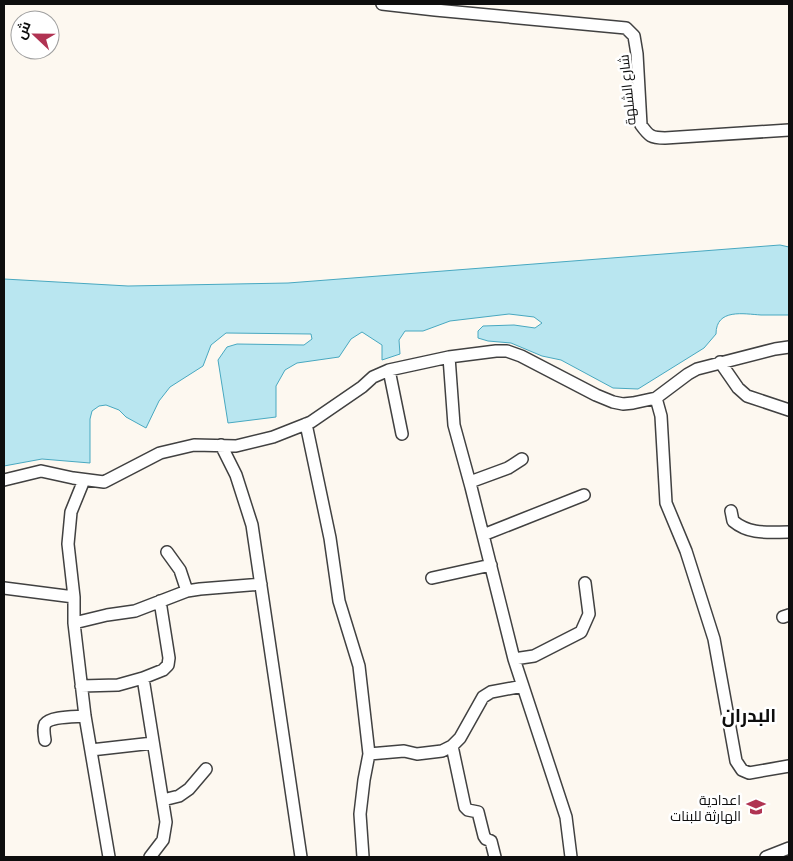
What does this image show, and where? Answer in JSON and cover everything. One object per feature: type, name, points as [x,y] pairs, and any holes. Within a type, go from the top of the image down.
[{"type":"street","name":"شارع الشلهة","points":[[382,4],[626,28],[634,36],[642,125],[648,134],[655,138],[665,138],[789,130]]},
{"type":"street","points":[[4,480],[41,471],[72,478],[104,482],[160,452],[194,445],[236,446],[273,437],[311,422],[362,387],[373,377],[389,370],[449,358],[507,351],[521,356],[596,395],[623,404],[656,398],[697,369],[789,347]]},
{"type":"street","points":[[449,358],[454,424],[514,658],[566,817],[571,857]]},
{"type":"street","points":[[720,362],[738,388],[747,396],[789,410]]},
{"type":"street","points":[[389,370],[402,434]]},
{"type":"street","points":[[656,398],[661,416],[666,503],[686,551],[714,639],[736,761],[742,770],[749,773],[789,766]]},
{"type":"street","points":[[306,424],[330,538],[339,601],[358,666],[369,754],[360,814],[363,857]]},
{"type":"street","points":[[221,445],[236,475],[252,525],[301,857]]},
{"type":"street","points":[[470,482],[508,468],[522,459]]},
{"type":"street","points":[[84,480],[71,512],[68,544],[81,686],[109,857]]},
{"type":"street","points":[[483,535],[584,495]]},
{"type":"street","points":[[731,511],[733,521],[740,527],[755,532],[789,532]]},
{"type":"street","points":[[167,552],[180,570],[186,592]]},
{"type":"street","points":[[432,578],[491,565]]},
{"type":"street","points":[[514,658],[534,656],[581,632],[589,614],[585,583]]},
{"type":"street","points":[[74,623],[135,611],[186,592],[200,589],[261,584]]},
{"type":"street","points":[[4,588],[74,597]]},
{"type":"street","points":[[81,686],[118,686],[163,670],[168,665],[169,658],[160,601]]},
{"type":"street","points":[[143,678],[166,822],[163,840],[150,857]]},
{"type":"street","points":[[369,754],[404,751],[417,754],[442,751],[452,746],[460,738],[483,697],[491,692],[523,686]]},
{"type":"street","points":[[44,740],[45,724],[48,720],[85,716]]},
{"type":"street","points":[[91,750],[153,743]]},
{"type":"street","points":[[452,746],[465,807],[468,810],[478,812],[484,836],[491,841],[495,857]]},
{"type":"street","points":[[163,800],[179,796],[189,789],[206,770]]},
{"type":"street","points":[[766,857],[789,848]]},
{"type":"water","points":[[780,245],[789,247],[789,315],[732,314],[726,316],[717,326],[716,334],[704,348],[638,389],[613,388],[561,360],[542,356],[511,343],[478,338],[478,331],[483,326],[514,325],[535,328],[542,323],[534,317],[509,314],[450,321],[423,331],[405,331],[399,340],[400,354],[382,360],[382,345],[362,332],[351,339],[339,357],[297,363],[285,370],[276,386],[276,417],[228,423],[218,360],[227,347],[237,344],[304,345],[312,339],[311,334],[226,333],[211,345],[203,366],[170,387],[159,401],[146,428],[126,417],[119,410],[106,405],[99,406],[92,411],[90,419],[90,463],[42,459],[4,466],[4,279],[128,286],[288,283]]},
{"type":"place","name":"اعدادية الهارثة للبنات","points":[[756,807]]},
{"type":"district","name":"البدران","points":[[749,714]]}]
